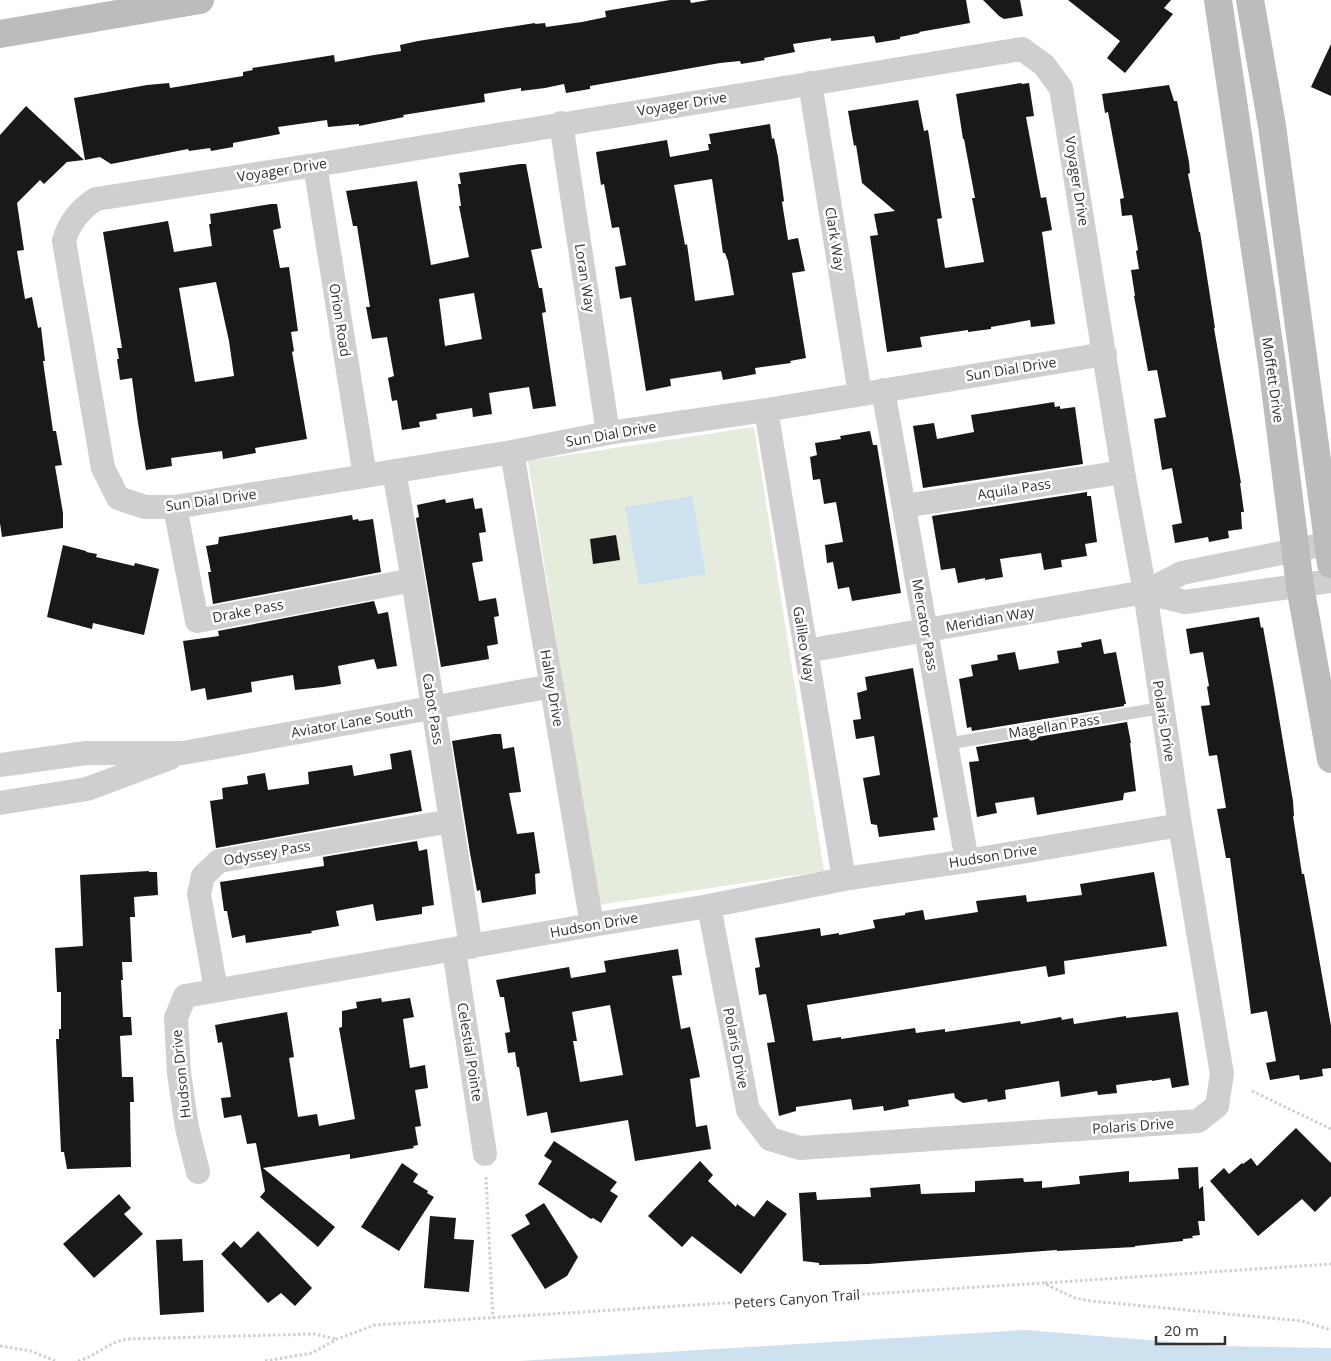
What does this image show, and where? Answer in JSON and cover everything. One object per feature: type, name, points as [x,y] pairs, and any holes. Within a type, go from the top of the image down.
[{"type":"street","points":[[0,34],[200,0]]},
{"type":"street","name":"Moffett Drive","points":[[1218,0],[1270,354],[1300,586],[1331,759]]},
{"type":"street","points":[[1250,0],[1272,126],[1330,551]]},
{"type":"street","name":"Voyager Drive","points":[[118,498],[103,468],[64,241],[68,227],[85,205],[96,199],[1022,49],[1044,64],[1061,88],[1145,592]]},
{"type":"street","name":"Clark Way","points":[[810,83],[860,394]]},
{"type":"street","name":"Loran Way","points":[[561,123],[608,433]]},
{"type":"street","name":"Orion Road","points":[[315,165],[365,476]]},
{"type":"street","name":"Sun Dial Drive","points":[[118,498],[144,507],[175,507],[512,452],[608,433],[766,410],[1105,354]]},
{"type":"street","name":"Mercator Pass","points":[[883,390],[967,861]]},
{"type":"street","name":"Galileo Way","points":[[766,410],[844,879]]},
{"type":"street","name":"Halley Drive","points":[[512,452],[592,925]]},
{"type":"street","name":"Cabot Pass","points":[[394,471],[414,580],[451,821],[463,948]]},
{"type":"street","name":"Aquila Pass","points":[[904,506],[1124,472]]},
{"type":"street","name":"Drake Pass","points":[[175,507],[197,621],[414,580]]},
{"type":"street","name":"Meridian Way","points":[[806,652],[1145,592],[1182,573],[1295,549],[1330,551]]},
{"type":"street","name":"Meridian Way","points":[[1145,592],[1185,602],[1331,581]]},
{"type":"street","name":"Polaris Drive","points":[[709,906],[748,1110],[770,1139],[800,1148],[1198,1121],[1217,1106],[1222,1074],[1161,708],[1145,592]]},
{"type":"street","name":"Aviator Lane South","points":[[0,804],[87,789],[183,753],[552,686]]},
{"type":"street","name":"Aviator Lane South","points":[[0,765],[86,753],[183,753]]},
{"type":"street","name":"Odyssey Pass","points":[[216,990],[199,894],[203,876],[219,861],[451,821]]},
{"type":"street","name":"Hudson Drive","points":[[198,1172],[186,1119],[179,1073],[176,1018],[185,996],[709,906],[844,879],[967,861],[1180,825]]},
{"type":"street","name":"Celestial Pointe","points":[[463,948],[486,1154]]},
{"type":"lane","name":"Magellan Pass","points":[[946,744],[1161,708]]},
{"type":"path","points":[[1252,1091],[1331,1129]]},
{"type":"path","points":[[486,1154],[486,1198],[494,1318]]},
{"type":"path","points":[[1043,1283],[1331,1264]]},
{"type":"path","name":"Peters Canyon Trail","points":[[265,1361],[312,1353],[337,1339],[375,1325],[1043,1283],[1075,1298],[1091,1301],[1302,1322],[1331,1330]]},
{"type":"path","points":[[78,1361],[86,1359],[117,1341],[128,1340],[314,1334],[337,1339]]},
{"type":"path","points":[[0,1346],[31,1352],[55,1361]]},
{"type":"shaded area","points":[[754,427],[824,871],[598,905],[528,461]]},
{"type":"water","points":[[692,496],[706,574],[639,585],[625,507]]},
{"type":"water","points":[[1026,1330],[1220,1346],[1331,1348],[1331,1361],[519,1361]]},
{"type":"building","points":[[670,0],[690,0],[691,3],[709,0],[966,0],[970,23],[919,32],[900,37],[900,39],[876,43],[874,36],[831,41],[831,38],[793,44],[795,52],[764,58],[765,60],[741,64],[740,61],[720,63],[590,86],[590,89],[566,93],[564,84],[521,91],[521,88],[484,94],[485,102],[403,115],[404,117],[359,126],[359,124],[328,127],[327,120],[278,127],[280,134],[233,143],[233,147],[211,151],[210,148],[189,151],[188,149],[111,164],[100,157],[85,160],[74,98],[147,85],[169,83],[170,88],[243,76],[243,72],[253,70],[252,68],[334,55],[335,62],[401,51],[400,45],[418,41],[535,23],[545,23],[546,27],[582,22],[606,17],[605,11]]},
{"type":"building","points":[[983,0],[1020,0],[1023,16],[1004,19]]},
{"type":"building","points":[[1068,0],[1171,0],[1164,8],[1173,14],[1125,73],[1107,58],[1120,41]]},
{"type":"building","points":[[1331,44],[1331,96],[1311,87]]},
{"type":"building","points":[[1029,83],[1034,116],[1026,117],[1041,198],[1046,197],[1052,230],[1042,232],[1055,324],[1031,327],[1030,320],[991,327],[991,329],[968,332],[968,330],[920,337],[922,347],[887,352],[870,236],[878,235],[874,214],[895,211],[862,183],[848,111],[918,100],[924,131],[928,130],[942,218],[937,219],[945,268],[984,262],[972,198],[975,198],[956,94]]},
{"type":"building","points":[[1169,85],[1174,101],[1177,101],[1189,162],[1190,173],[1188,174],[1200,232],[1214,328],[1241,483],[1244,512],[1241,512],[1242,529],[1228,531],[1229,538],[1209,542],[1208,537],[1175,543],[1172,525],[1182,523],[1172,468],[1162,470],[1154,419],[1166,417],[1157,370],[1148,371],[1131,270],[1139,269],[1136,251],[1138,250],[1132,215],[1122,216],[1120,199],[1124,198],[1108,112],[1105,113],[1102,94]]},
{"type":"building","points":[[26,106],[84,160],[67,162],[44,184],[40,180],[17,203],[24,250],[17,251],[25,299],[32,297],[38,328],[41,327],[45,361],[43,361],[53,431],[56,431],[62,465],[55,466],[63,513],[63,528],[2,537],[0,523],[0,135]]},
{"type":"building","points":[[770,124],[772,139],[774,138],[778,157],[788,240],[798,238],[805,271],[792,273],[806,358],[790,361],[791,363],[755,368],[756,374],[723,380],[721,371],[670,379],[671,386],[646,391],[631,297],[620,299],[615,267],[626,265],[619,227],[612,228],[604,184],[601,185],[596,152],[667,140],[670,157],[709,150],[708,144],[711,144],[709,134]],"holes":[[[712,179],[723,253],[725,253],[728,261],[734,295],[695,301],[687,244],[685,245],[674,185]]]},
{"type":"building","points":[[526,164],[542,248],[531,250],[539,288],[542,288],[546,312],[542,313],[556,406],[533,409],[529,387],[489,393],[492,414],[473,417],[472,408],[436,414],[437,419],[419,422],[420,427],[402,430],[397,400],[392,401],[388,378],[394,376],[387,337],[372,339],[366,307],[370,307],[357,226],[353,226],[346,191],[417,181],[431,265],[469,257],[459,206],[461,206],[458,184],[461,184],[459,173]],"holes":[[[474,293],[482,339],[445,346],[439,299]]]},
{"type":"building","points":[[277,204],[281,228],[273,230],[280,268],[289,267],[298,331],[291,332],[294,351],[292,352],[307,439],[255,448],[256,453],[223,459],[222,451],[171,458],[172,466],[146,470],[132,378],[120,380],[117,348],[122,348],[103,232],[168,221],[174,252],[212,246],[209,224],[211,224],[210,214]],"holes":[[[216,282],[229,341],[234,376],[195,382],[179,288]]]},
{"type":"building","points":[[1054,402],[1055,407],[1060,406],[1060,409],[1075,407],[1083,464],[923,488],[913,426],[934,423],[937,439],[974,432],[971,415]]},
{"type":"building","points":[[870,431],[873,445],[877,445],[901,593],[852,601],[849,587],[838,589],[833,562],[827,563],[825,545],[843,542],[836,502],[824,504],[820,479],[813,480],[810,457],[817,455],[815,443],[841,439],[840,436]]},
{"type":"building","points":[[1087,492],[1087,496],[1091,496],[1097,542],[1085,544],[1087,556],[1061,560],[1062,567],[1044,570],[1041,553],[1000,559],[1003,577],[958,583],[955,568],[941,570],[932,516]]},
{"type":"building","points":[[473,498],[475,509],[482,508],[486,532],[479,533],[483,561],[472,563],[479,601],[496,598],[499,616],[494,617],[498,644],[487,646],[489,659],[441,667],[416,518],[419,517],[417,505],[445,499],[446,503]]},
{"type":"building","points":[[352,515],[353,520],[373,519],[381,572],[213,604],[208,572],[211,572],[206,546],[218,544],[219,537]]},
{"type":"building","points":[[616,535],[620,560],[593,564],[590,539]]},
{"type":"building","points":[[63,545],[97,554],[96,557],[134,566],[135,563],[159,569],[144,635],[93,623],[92,629],[47,617]]},
{"type":"building","points":[[374,601],[378,614],[388,612],[397,666],[377,669],[374,659],[338,666],[341,684],[323,687],[295,690],[293,675],[251,682],[252,692],[207,700],[205,688],[191,691],[183,641],[219,636],[218,631]]},
{"type":"building","points":[[1259,617],[1261,628],[1263,627],[1274,688],[1293,801],[1293,816],[1302,874],[1304,874],[1331,1026],[1331,1068],[1322,1069],[1323,1076],[1300,1080],[1299,1075],[1270,1080],[1266,1063],[1276,1061],[1267,1011],[1251,1014],[1230,858],[1226,858],[1217,809],[1226,808],[1217,755],[1209,756],[1201,706],[1210,705],[1207,687],[1209,686],[1203,652],[1190,654],[1186,629]]},
{"type":"building","points":[[1101,639],[1104,654],[1116,652],[1126,704],[1124,706],[972,731],[971,727],[967,728],[959,679],[973,676],[971,665],[998,660],[997,655],[1015,652],[1019,670],[1059,663],[1057,651],[1082,647],[1081,643]]},
{"type":"building","points":[[913,668],[938,817],[933,818],[935,830],[879,837],[877,825],[871,824],[863,778],[880,775],[874,736],[856,739],[853,720],[861,719],[857,693],[867,690],[865,677]]},
{"type":"building","points":[[1127,722],[1136,791],[1124,793],[1123,800],[1037,815],[1034,797],[995,803],[997,813],[977,817],[969,762],[979,761],[976,747]]},
{"type":"building","points":[[501,734],[503,749],[514,747],[521,792],[509,793],[517,834],[534,832],[540,873],[535,874],[536,894],[482,903],[480,890],[477,891],[452,741]]},
{"type":"building","points":[[411,750],[422,811],[216,848],[210,801],[223,799],[222,788],[248,784],[247,776],[265,773],[268,790],[309,784],[308,772],[352,765],[354,776],[392,769],[390,754]]},
{"type":"building","points":[[417,841],[419,851],[427,849],[434,905],[422,907],[422,914],[376,921],[373,904],[336,911],[339,926],[311,931],[312,933],[246,943],[245,935],[232,938],[227,911],[224,911],[220,882],[324,866],[323,857]]},
{"type":"building","points":[[157,872],[158,895],[134,897],[135,917],[130,917],[132,962],[122,962],[123,1017],[131,1017],[132,1035],[120,1036],[122,1077],[133,1077],[134,1102],[130,1102],[131,1167],[67,1169],[64,1152],[61,1152],[56,1039],[59,1039],[59,1029],[61,1029],[61,992],[57,992],[55,948],[83,946],[80,875]]},
{"type":"building","points":[[1154,872],[1167,946],[1064,961],[1065,974],[1048,977],[1046,966],[807,1005],[813,1041],[841,1037],[841,1039],[915,1028],[916,1033],[945,1029],[945,1032],[1020,1021],[1021,1024],[1061,1017],[1062,1020],[1073,1018],[1074,1024],[1126,1016],[1126,1018],[1178,1012],[1189,1085],[1172,1088],[1170,1078],[1116,1085],[1117,1093],[1098,1095],[1097,1091],[1061,1097],[1059,1081],[1005,1090],[1006,1099],[988,1102],[987,1099],[963,1103],[955,1098],[954,1093],[908,1100],[909,1106],[884,1111],[883,1106],[853,1110],[851,1099],[796,1107],[796,1111],[779,1116],[767,1043],[775,1042],[766,994],[759,995],[755,968],[760,967],[755,938],[820,928],[821,936],[839,933],[839,935],[875,928],[873,920],[923,910],[925,920],[978,912],[976,901],[1026,895],[1027,902],[1082,895],[1080,884]]},
{"type":"building","points":[[678,949],[682,975],[672,976],[681,1029],[690,1027],[700,1077],[690,1079],[696,1127],[707,1125],[711,1149],[635,1161],[628,1120],[551,1133],[547,1112],[527,1116],[515,1052],[508,1053],[505,1033],[510,1032],[504,997],[500,997],[496,980],[569,967],[571,978],[606,972],[604,961]],"holes":[[[610,1005],[623,1075],[580,1082],[573,1041],[577,1041],[572,1012]]]},
{"type":"building","points":[[381,998],[382,1002],[410,998],[414,1017],[403,1019],[410,1068],[425,1065],[428,1088],[415,1090],[421,1126],[415,1127],[418,1145],[413,1146],[414,1148],[350,1159],[350,1154],[263,1168],[335,1227],[318,1247],[260,1197],[265,1191],[256,1143],[247,1144],[241,1115],[224,1118],[221,1098],[231,1097],[222,1042],[218,1043],[215,1025],[287,1012],[294,1057],[289,1058],[298,1117],[317,1114],[319,1126],[355,1119],[339,1028],[342,1027],[342,1011],[357,1008],[356,1002]]},
{"type":"building","points":[[1296,1128],[1331,1163],[1331,1196],[1315,1212],[1302,1199],[1258,1236],[1210,1181],[1224,1168],[1229,1174],[1251,1158],[1257,1166]]},
{"type":"building","points":[[554,1141],[617,1182],[610,1191],[618,1196],[601,1223],[593,1218],[591,1219],[538,1184],[552,1161],[544,1156]]},
{"type":"building","points":[[700,1161],[713,1175],[708,1181],[736,1207],[737,1204],[754,1217],[767,1200],[787,1214],[741,1274],[692,1236],[682,1247],[648,1216]]},
{"type":"building","points":[[402,1163],[418,1174],[413,1182],[434,1197],[399,1251],[361,1227]]},
{"type":"building","points":[[1198,1167],[1199,1189],[1203,1186],[1205,1221],[1198,1221],[1200,1235],[1183,1239],[1183,1241],[1135,1247],[1057,1250],[868,1264],[819,1265],[819,1263],[803,1261],[799,1193],[816,1192],[817,1200],[871,1197],[870,1188],[920,1184],[921,1194],[975,1192],[975,1181],[1023,1178],[1024,1182],[1042,1181],[1042,1188],[1080,1184],[1079,1176],[1129,1171],[1129,1182],[1179,1179],[1178,1168]]},
{"type":"building","points":[[119,1194],[131,1208],[124,1214],[143,1234],[94,1278],[63,1244]]},
{"type":"building","points":[[544,1203],[578,1257],[567,1276],[545,1289],[511,1235],[530,1224],[525,1215]]},
{"type":"building","points":[[430,1216],[456,1218],[454,1239],[474,1240],[469,1292],[424,1288]]},
{"type":"building","points":[[258,1231],[312,1288],[295,1306],[281,1293],[268,1303],[221,1254],[234,1241],[241,1248]]},
{"type":"building","points":[[182,1239],[183,1261],[203,1260],[204,1312],[160,1315],[156,1240]]}]
